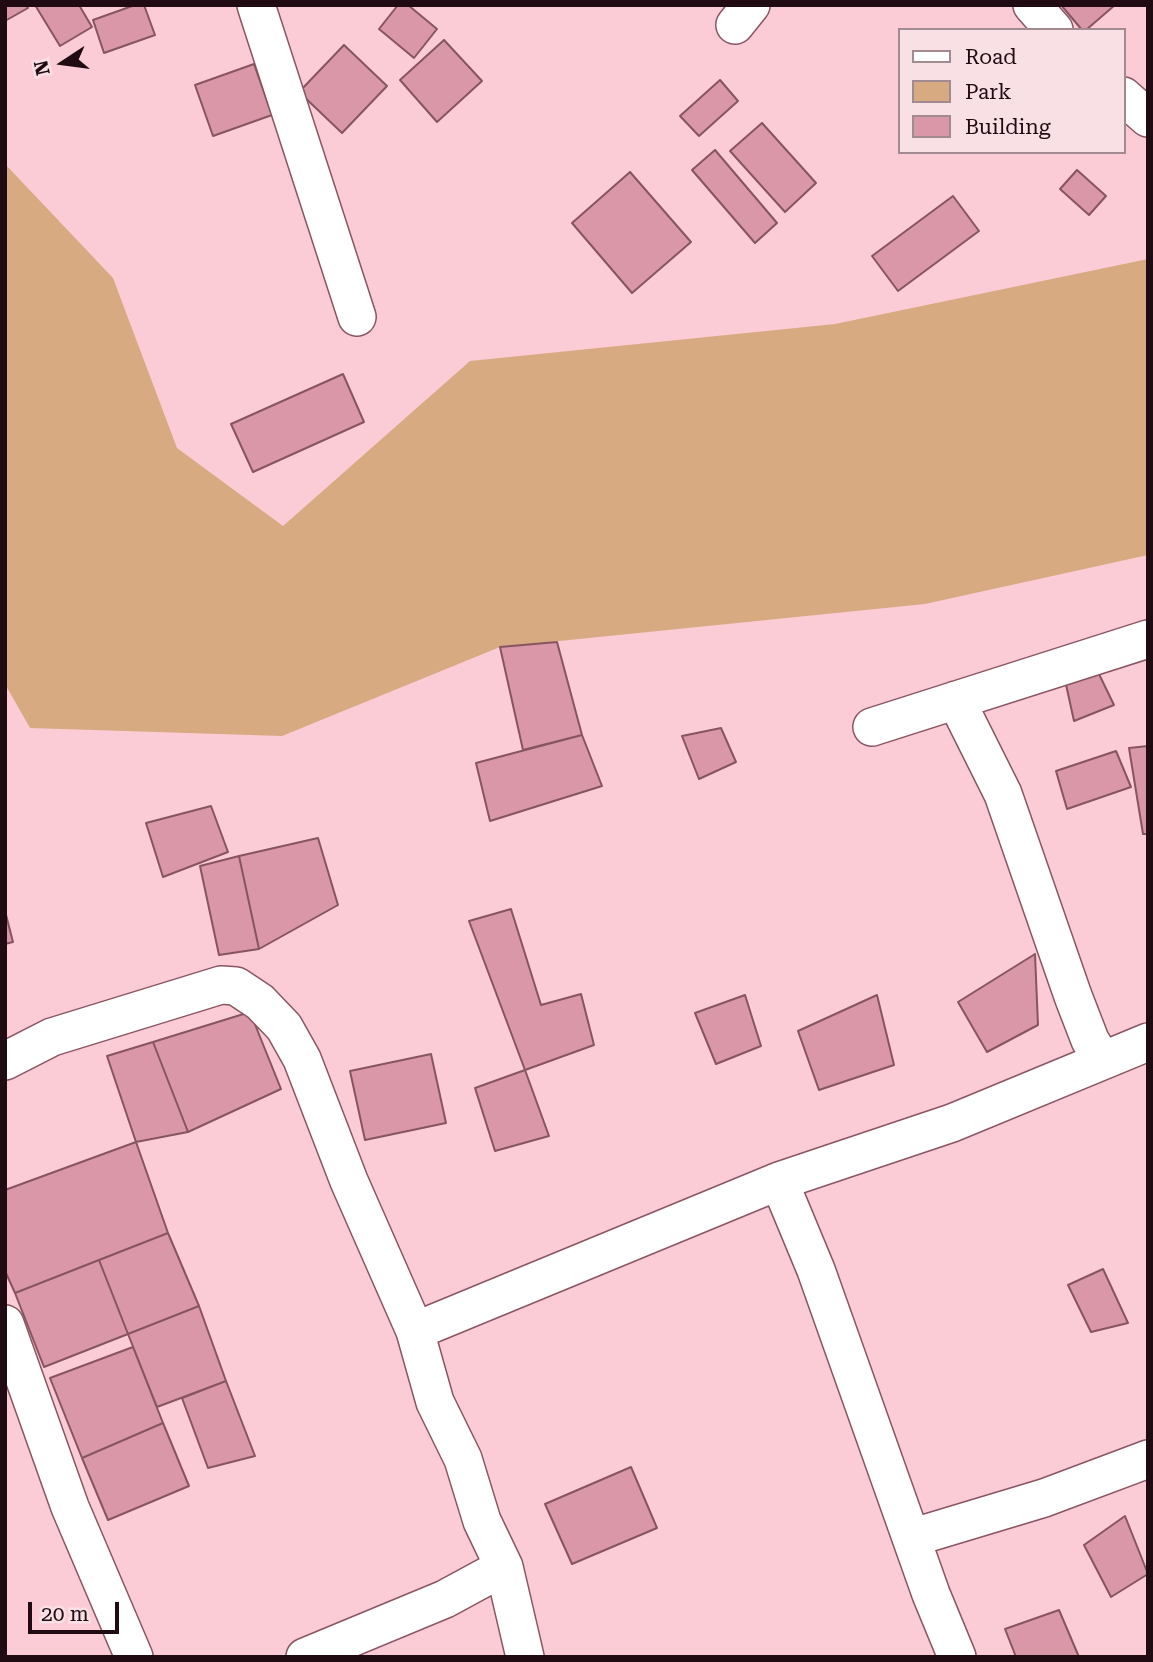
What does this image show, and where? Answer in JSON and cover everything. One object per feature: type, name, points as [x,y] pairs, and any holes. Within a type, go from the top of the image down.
[{"type":"street","points":[[256,5],[357,317]]},
{"type":"street","points":[[1032,5],[1052,28]]},
{"type":"street","points":[[1125,98],[1148,118]]},
{"type":"street","points":[[872,727],[1148,639]]},
{"type":"street","points":[[956,700],[1003,794],[1073,996],[1090,1040],[1102,1060]]},
{"type":"street","points":[[5,1061],[52,1037],[221,985],[236,986],[260,1002],[284,1027],[303,1059],[349,1181],[415,1331],[435,1402],[463,1459],[482,1521],[504,1567],[525,1657]]},
{"type":"street","points":[[415,1331],[779,1181],[952,1123],[1148,1042]]},
{"type":"street","points":[[779,1181],[816,1270],[911,1538],[957,1657]]},
{"type":"street","points":[[5,1324],[70,1507],[134,1657]]},
{"type":"street","points":[[911,1538],[1044,1498],[1148,1459]]},
{"type":"street","points":[[305,1657],[445,1599],[504,1567]]},
{"type":"green space","points":[[5,164],[113,278],[177,448],[283,526],[470,361],[835,324],[1148,259],[1148,555],[925,604],[500,647],[282,736],[30,728],[5,684]]},
{"type":"building","points":[[5,5],[26,5],[28,8],[5,21]]},
{"type":"building","points":[[35,5],[79,5],[92,27],[60,46]]},
{"type":"building","points":[[135,5],[144,5],[155,35],[104,53],[93,20]]},
{"type":"building","points":[[398,5],[408,5],[437,29],[414,58],[379,29]]},
{"type":"building","points":[[1061,5],[1115,5],[1088,28],[1080,28]]},
{"type":"building","points":[[444,40],[482,81],[437,122],[400,80]]},
{"type":"building","points":[[344,45],[387,86],[342,133],[299,92]]},
{"type":"building","points":[[254,64],[272,115],[213,136],[195,85]]},
{"type":"building","points":[[720,80],[738,101],[699,136],[680,116]]},
{"type":"building","points":[[762,123],[816,183],[785,212],[730,151]]},
{"type":"building","points":[[715,150],[777,223],[755,243],[692,170]]},
{"type":"building","points":[[1077,170],[1106,196],[1089,215],[1060,189]]},
{"type":"building","points":[[630,172],[691,242],[632,293],[572,223]]},
{"type":"building","points":[[953,196],[979,231],[898,291],[872,256]]},
{"type":"building","points":[[343,374],[364,422],[253,472],[231,424]]},
{"type":"building","points":[[557,642],[582,735],[523,750],[500,647]]},
{"type":"building","points":[[1098,672],[1114,705],[1074,721],[1065,680]]},
{"type":"building","points":[[721,728],[736,762],[699,779],[682,736]]},
{"type":"building","points":[[582,735],[602,786],[490,821],[476,763]]},
{"type":"building","points":[[1148,746],[1148,834],[1143,834],[1129,748]]},
{"type":"building","points":[[1116,751],[1131,787],[1067,809],[1056,771]]},
{"type":"building","points":[[211,806],[228,852],[163,877],[146,823]]},
{"type":"building","points":[[318,838],[338,905],[259,949],[239,856]]},
{"type":"building","points":[[239,856],[259,949],[219,955],[200,866]]},
{"type":"building","points":[[511,909],[541,1005],[581,994],[594,1045],[525,1070],[469,921]]},
{"type":"building","points":[[5,911],[13,942],[5,944]]},
{"type":"building","points":[[1035,954],[1038,1025],[987,1052],[958,1002]]},
{"type":"building","points":[[745,995],[761,1046],[716,1064],[695,1013]]},
{"type":"building","points":[[877,995],[894,1065],[819,1090],[798,1031]]},
{"type":"building","points":[[250,1012],[281,1089],[188,1132],[153,1042]]},
{"type":"building","points":[[153,1042],[188,1132],[136,1142],[107,1056]]},
{"type":"building","points":[[431,1054],[446,1123],[365,1140],[350,1071]]},
{"type":"building","points":[[525,1070],[549,1136],[495,1151],[475,1088]]},
{"type":"building","points":[[136,1142],[168,1233],[15,1293],[5,1271],[5,1190]]},
{"type":"building","points":[[168,1233],[199,1306],[128,1334],[99,1260]]},
{"type":"building","points":[[99,1260],[128,1334],[44,1367],[15,1293]]},
{"type":"building","points":[[1103,1269],[1128,1323],[1091,1332],[1068,1285]]},
{"type":"building","points":[[199,1306],[226,1381],[157,1407],[128,1334]]},
{"type":"building","points":[[133,1347],[163,1423],[82,1458],[50,1378]]},
{"type":"building","points":[[226,1381],[255,1456],[208,1468],[182,1398]]},
{"type":"building","points":[[163,1423],[189,1486],[108,1520],[82,1458]]},
{"type":"building","points":[[631,1467],[657,1528],[572,1564],[545,1504]]},
{"type":"building","points":[[1125,1516],[1148,1574],[1111,1597],[1084,1545]]},
{"type":"building","points":[[1059,1610],[1079,1657],[1016,1657],[1005,1629]]}]
